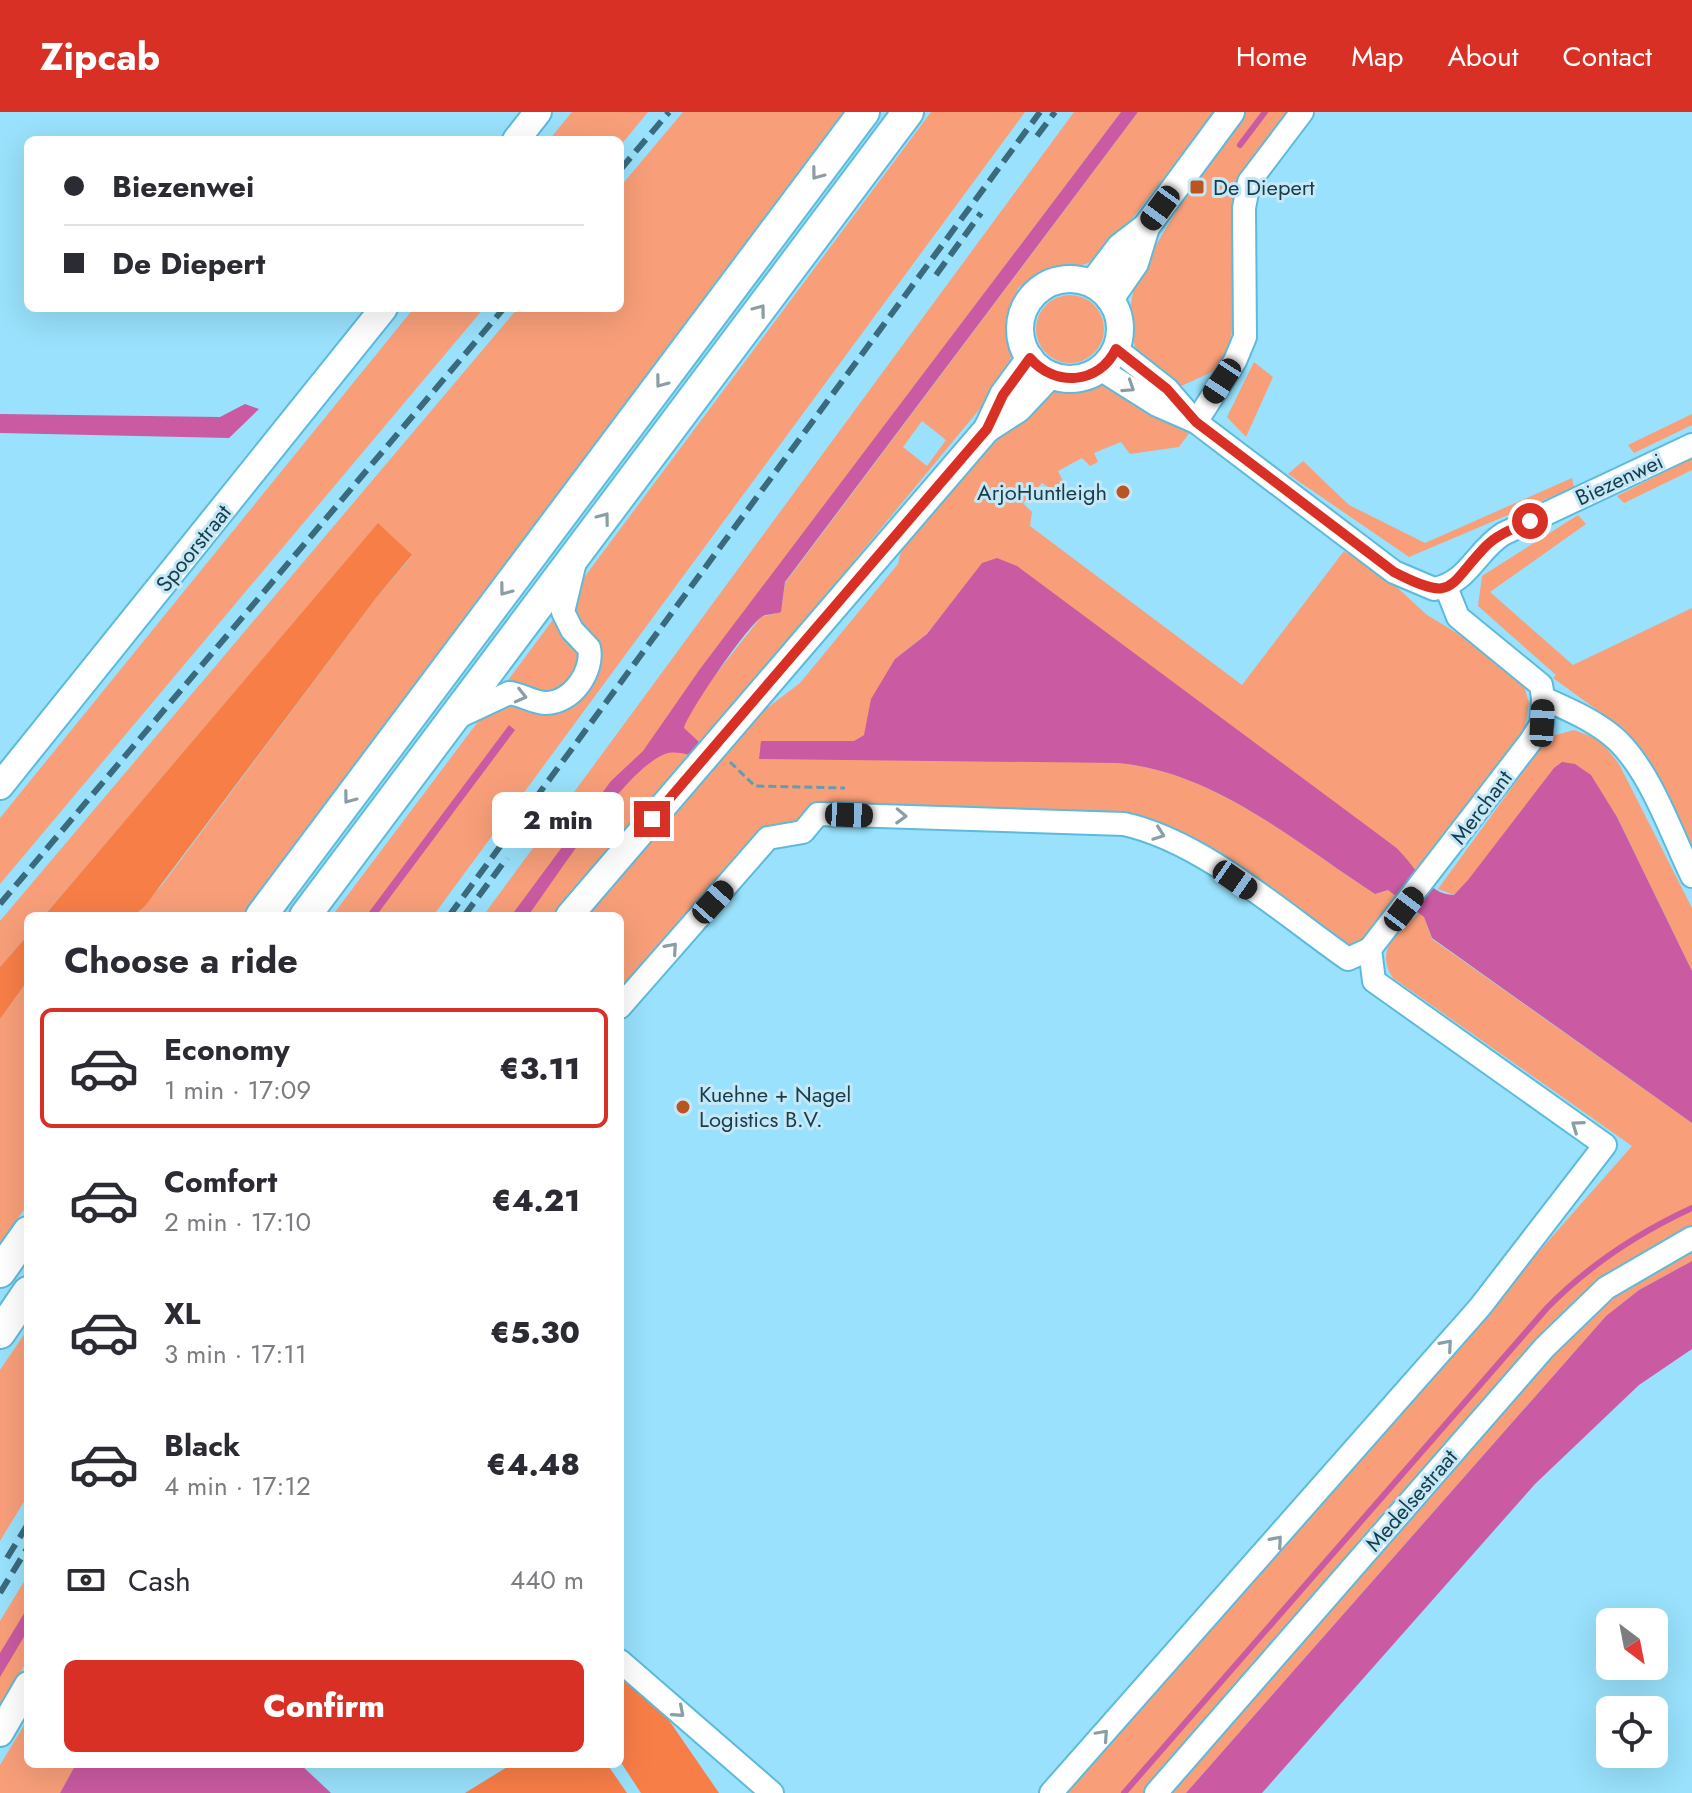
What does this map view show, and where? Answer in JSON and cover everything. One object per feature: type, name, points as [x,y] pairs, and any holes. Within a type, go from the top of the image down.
[{"type":"highway","points":[[264,912],[864,112]]},
{"type":"highway","points":[[308,912],[908,112]]},
{"type":"highway","points":[[0,1272],[24,1238]]},
{"type":"highway","points":[[0,1333],[24,1298]]},
{"type":"main road","points":[[519,136],[538,112]]},
{"type":"main road","points":[[1101,291],[1120,247],[1146,227],[1231,112]]},
{"type":"main road","points":[[1076,279],[1101,291],[1120,323],[1108,359],[1076,379],[1040,366],[1020,328],[1032,297],[1060,280],[1076,279]]},
{"type":"main road","name":"Spoorstraat","points":[[0,786],[381,312]]},
{"type":"main road","points":[[572,912],[987,429],[1018,409],[1040,366]]},
{"type":"main road","points":[[0,1733],[24,1692]]},
{"type":"street","points":[[1196,422],[1235,361],[1245,337],[1244,208],[1249,182],[1302,112]]},
{"type":"street","points":[[1108,359],[1157,405],[1196,422],[1394,572],[1427,587],[1446,587],[1458,617],[1541,685],[1543,698],[1594,722],[1619,742],[1642,774],[1692,876]]},
{"type":"street","name":"Biezenwei","points":[[1446,587],[1463,577],[1483,549],[1503,534],[1692,445]]},
{"type":"street","points":[[450,721],[499,695],[518,694],[546,703],[557,700],[584,677],[590,666],[589,648],[572,630],[563,612],[564,598],[579,550]]},
{"type":"street","name":"Merchant","points":[[1370,949],[1404,909],[1530,742],[1542,723],[1543,698]]},
{"type":"street","points":[[624,1002],[768,838],[803,832],[818,814],[1124,824],[1190,848],[1348,959],[1370,949],[1374,981],[1605,1145],[1480,1307],[1051,1793]]},
{"type":"street","name":"Medelsestraat","points":[[1156,1793],[1545,1347],[1606,1288],[1692,1238]]},
{"type":"street","points":[[624,1664],[772,1793]]},
{"type":"path","points":[[714,747],[755,786],[845,788]]},
{"type":"shaded area","points":[[572,112],[648,112],[624,141],[624,136],[552,136]]},
{"type":"shaded area","points":[[683,112],[843,112],[244,912],[137,912],[162,885],[376,598],[412,556],[378,524],[47,912],[24,912],[24,940],[0,967],[0,921],[515,312],[624,312],[624,182]]},
{"type":"shaded area","points":[[931,112],[1025,112],[436,912],[335,912],[492,703],[499,700],[535,707],[585,682],[573,617],[577,587]]},
{"type":"shaded area","points":[[1074,112],[1121,112],[701,669],[712,679],[761,617],[781,612],[785,583],[1138,112],[1215,112],[1107,251],[1086,264],[1038,274],[1018,288],[1006,330],[1012,354],[1002,382],[700,747],[556,912],[486,912]],"holes":[[[922,421],[946,440],[927,466],[903,447]]]},
{"type":"shaded area","points":[[1121,112],[1138,112],[785,582],[781,612],[763,616],[733,650],[684,728],[699,742],[690,755],[668,753],[648,764],[611,802],[531,912],[514,912],[611,781],[643,751],[700,669]]},
{"type":"shaded area","points":[[1244,112],[1292,112],[1237,186],[1234,322],[1227,354],[1214,371],[1179,387],[1153,370],[1135,347],[1129,316],[1135,280],[1203,167]]},
{"type":"shaded area","points":[[1070,295],[1094,305],[1104,329],[1094,353],[1070,363],[1046,353],[1036,329],[1046,305]]},
{"type":"shaded area","points":[[411,312],[481,312],[0,884],[0,818]]},
{"type":"shaded area","points":[[1254,362],[1273,377],[1246,437],[1227,417]]},
{"type":"shaded area","points":[[1109,386],[1190,432],[1179,447],[1130,454],[1121,442],[1094,453],[1098,462],[1090,466],[1082,458],[1058,471],[1063,481],[1053,490],[1042,483],[1023,503],[1032,512],[1030,526],[1242,685],[1344,551],[1388,579],[1427,615],[1465,638],[1523,683],[1529,703],[1524,732],[1413,871],[1394,846],[982,564],[927,634],[895,659],[864,735],[854,741],[761,741],[1117,763],[1153,769],[1187,780],[1253,812],[1375,894],[1388,890],[1397,896],[1361,944],[1350,946],[1213,853],[1155,823],[782,824],[769,827],[624,988],[624,912],[586,912],[758,715],[800,683],[898,564],[904,538],[1030,405],[1054,389]]},
{"type":"shaded area","points":[[245,404],[259,409],[229,438],[0,433],[0,414],[220,417]]},
{"type":"shaded area","points":[[1692,414],[1692,425],[1634,453],[1628,445]]},
{"type":"shaded area","points":[[1692,458],[1692,470],[1624,503],[1617,496]]},
{"type":"shaded area","points":[[1303,461],[1349,505],[1425,543],[1572,478],[1574,487],[1409,557],[1288,474]]},
{"type":"shaded area","points":[[1578,515],[1586,524],[1490,592],[1573,665],[1692,608],[1692,857],[1636,749],[1604,715],[1553,678],[1556,675],[1478,606],[1482,576]]},
{"type":"shaded area","points":[[378,523],[412,555],[376,598],[145,906],[138,912],[47,912]]},
{"type":"shaded area","points":[[997,558],[1017,566],[1394,846],[1427,883],[1444,893],[1454,895],[1468,880],[1554,768],[1562,762],[1575,764],[1591,775],[1617,817],[1692,971],[1692,1123],[1432,938],[1424,917],[1388,890],[1375,894],[1253,812],[1187,780],[1153,769],[1117,763],[759,759],[761,741],[854,741],[864,735],[871,699],[895,659],[927,634],[982,563]]},
{"type":"shaded area","points":[[558,613],[579,646],[584,665],[554,695],[503,687]]},
{"type":"shaded area","points":[[509,725],[515,730],[379,912],[369,912]]},
{"type":"shaded area","points":[[1574,730],[1600,740],[1619,764],[1692,908],[1692,971],[1617,817],[1591,776],[1454,895],[1438,889],[1539,750],[1552,736]]},
{"type":"shaded area","points":[[1419,912],[1432,939],[1692,1123],[1692,1230],[1534,1348],[1145,1793],[1062,1793],[1632,1146],[1393,978],[1386,961],[1389,945],[1408,915],[1413,919]]},
{"type":"shaded area","points":[[24,940],[24,986],[0,1019],[0,967]]},
{"type":"shaded area","points":[[24,986],[24,1210],[0,1243],[0,1019]]},
{"type":"shaded area","points":[[1692,1246],[1692,1261],[1639,1290],[1606,1316],[1186,1793],[1163,1793],[1589,1312]]},
{"type":"shaded area","points":[[1692,1261],[1692,1349],[1639,1385],[1535,1484],[1262,1793],[1186,1793],[1606,1316],[1639,1290]]},
{"type":"shaded area","points":[[24,1335],[24,1502],[0,1541],[0,1370]]},
{"type":"shaded area","points":[[24,1582],[24,1666],[0,1709],[0,1621]]},
{"type":"shaded area","points":[[24,1614],[24,1637],[0,1677],[0,1653]]},
{"type":"shaded area","points":[[624,1680],[666,1716],[719,1793],[641,1793],[624,1767]]},
{"type":"shaded area","points":[[24,1726],[24,1768],[74,1768],[60,1793],[0,1793],[0,1765]]},
{"type":"shaded area","points":[[74,1768],[304,1768],[331,1793],[60,1793]]},
{"type":"shaded area","points":[[506,1768],[610,1768],[627,1793],[465,1793]]},
{"type":"waterway","points":[[1240,145],[1265,112]]},
{"type":"waterway","points":[[1124,1793],[1547,1308],[1615,1251],[1692,1208]]},
{"type":"railway","points":[[624,165],[669,112]]},
{"type":"railway","points":[[452,912],[1040,112]]},
{"type":"railway","points":[[1037,136],[1055,112]]},
{"type":"railway","points":[[936,275],[981,213]]},
{"type":"railway","points":[[0,904],[501,312]]},
{"type":"railway","points":[[467,912],[507,858]]},
{"type":"railway","points":[[7,1558],[24,1530]]},
{"type":"railway","points":[[0,1593],[24,1554]]},
{"type":"place","name":"De Diepert","points":[[1197,187]]},
{"type":"place","name":"ArjoHuntleigh","points":[[1123,492]]},
{"type":"place","name":"Kuehne + Nagel Logistics B.V.","points":[[683,1107]]},
{"type":"route","points":[[652,819],[987,429],[1003,395],[1030,358],[1050,375],[1076,379],[1100,369],[1116,349],[1167,389],[1196,422],[1394,572],[1419,585],[1434,589],[1455,583],[1491,541],[1530,521]]}]
